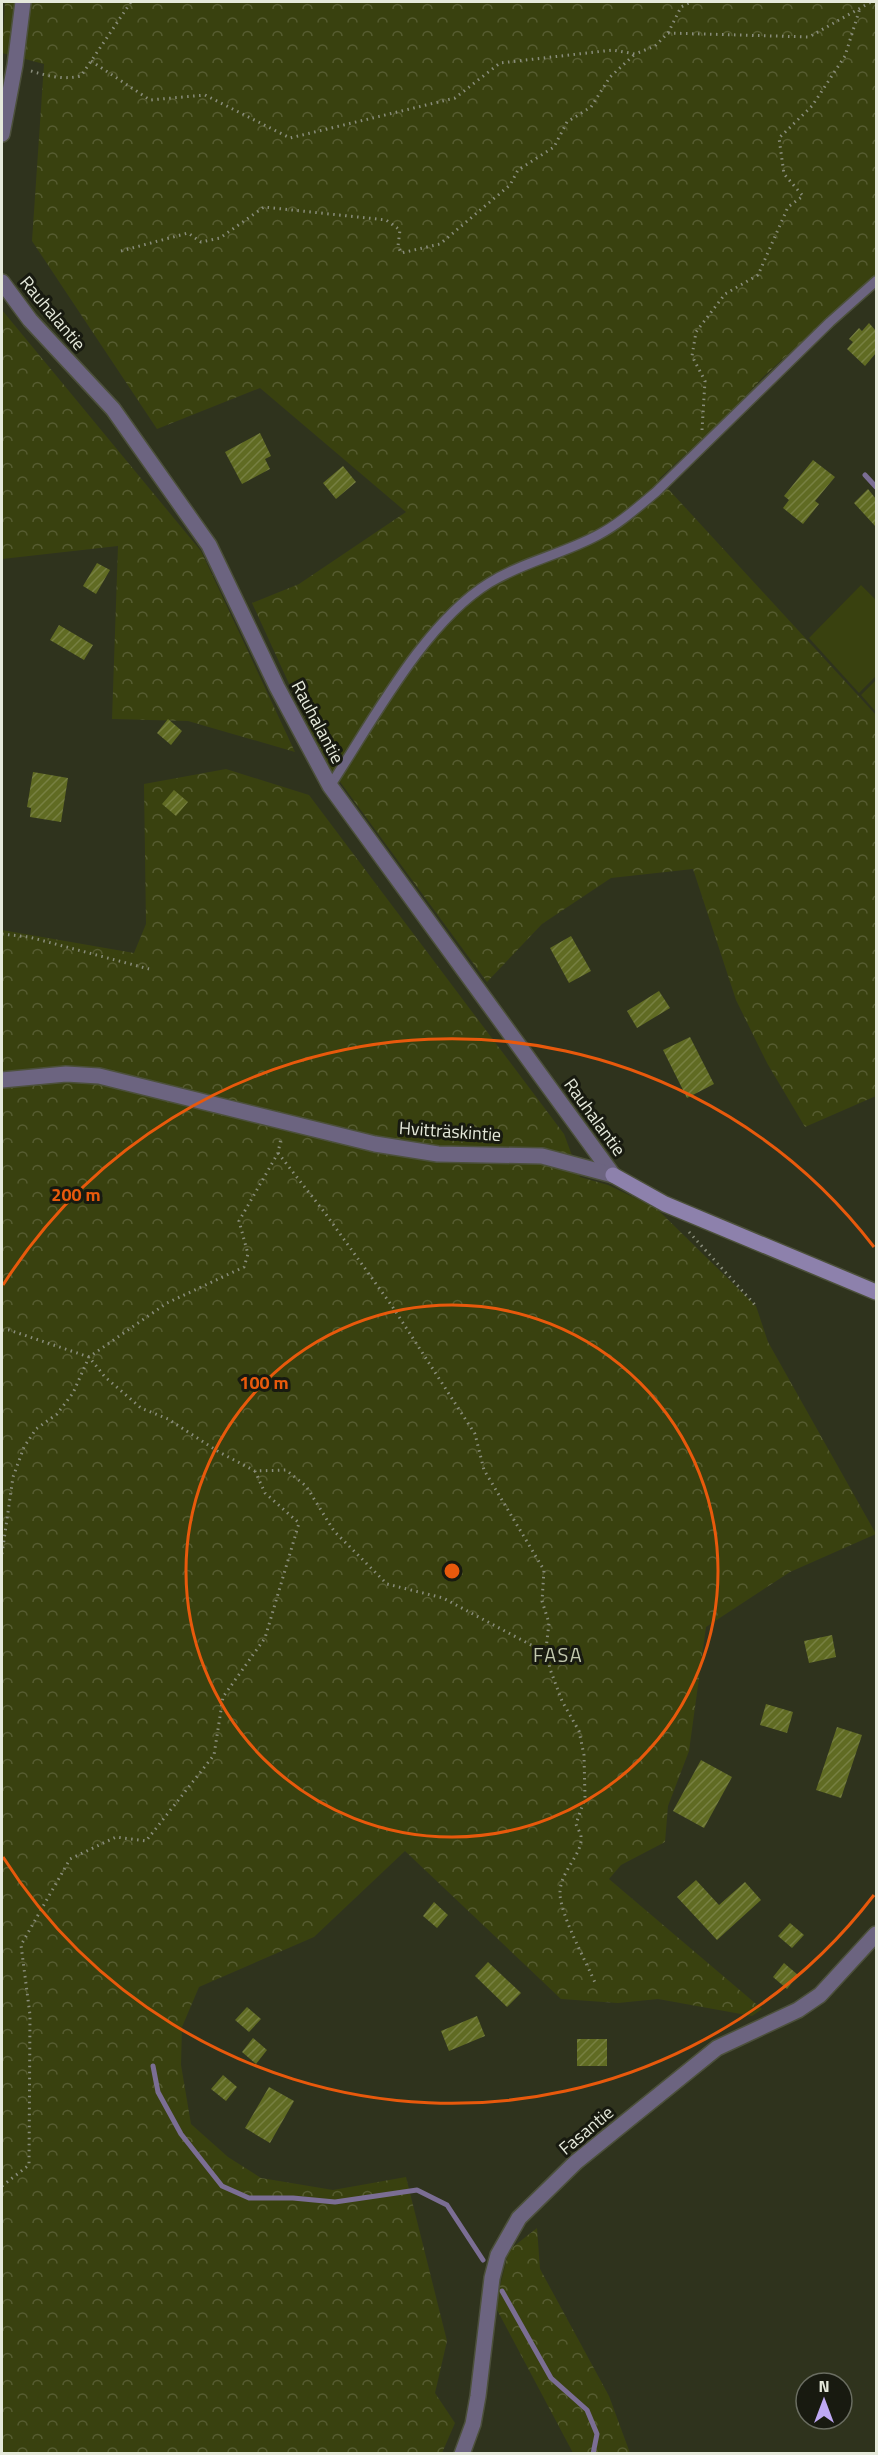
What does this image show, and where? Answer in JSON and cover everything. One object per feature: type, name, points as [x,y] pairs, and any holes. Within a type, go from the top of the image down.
[{"type":"street","points":[[2,134],[15,65],[23,2]]},
{"type":"street","name":"Rauhalantie","points":[[2,282],[30,320],[113,410],[209,545],[278,687],[330,786],[613,1175]]},
{"type":"street","name":"Hvitträskintie","points":[[2,1080],[66,1074],[99,1076],[375,1144],[438,1154],[542,1156],[613,1175],[665,1204],[876,1292]]},
{"type":"street","name":"Fasantie","points":[[462,2454],[474,2424],[492,2278],[498,2255],[519,2218],[576,2162],[717,2048],[798,2010],[820,1995],[876,1934]]},
{"type":"lane","points":[[330,786],[401,677],[435,631],[466,599],[490,582],[598,535],[626,516],[656,492],[830,322],[876,281]]},
{"type":"path","points":[[49,76],[69,79],[81,76],[131,2]]},
{"type":"path","points":[[121,251],[188,233],[201,242],[220,238],[264,207],[386,220],[400,230],[398,246],[401,253],[440,244],[510,185],[518,170],[554,147],[567,122],[591,107],[610,77],[635,54],[655,46],[668,33],[681,7],[691,2]]},
{"type":"path","points":[[668,33],[809,37],[871,2]]},
{"type":"path","points":[[701,439],[705,381],[692,356],[696,332],[725,294],[758,275],[788,207],[803,196],[784,174],[779,138],[812,106],[845,56],[860,8]]},
{"type":"path","points":[[91,61],[150,100],[205,95],[290,138],[455,99],[500,63],[613,50],[635,54]]},
{"type":"path","points":[[2,934],[29,937],[148,969]]},
{"type":"path","points":[[2,1554],[13,1478],[24,1447],[36,1429],[57,1414],[72,1393],[90,1357],[167,1303],[244,1267],[248,1254],[239,1221],[278,1154],[284,1123]]},
{"type":"path","points":[[278,1154],[325,1213],[392,1306],[475,1434],[484,1470],[544,1570],[542,1601],[549,1623],[546,1649],[549,1669],[562,1701],[579,1731],[584,1755],[585,1798],[576,1824],[581,1838],[579,1850],[564,1873],[560,1894],[596,1985]]},
{"type":"path","points":[[688,1231],[756,1306]]},
{"type":"path","points":[[2,1330],[9,1330],[90,1357],[105,1377],[141,1408],[168,1419],[219,1452],[255,1471],[286,1470],[306,1486],[334,1531],[387,1584],[443,1598],[533,1646],[546,1649]]},
{"type":"path","points":[[2,2186],[29,2165],[30,2015],[21,1945],[70,1859],[116,1837],[146,1841],[214,1755],[223,1697],[265,1638],[299,1523],[266,1493],[255,1471]]},
{"type":"green space","points":[[5,2],[876,2],[876,274],[763,377],[730,413],[659,479],[876,715],[876,1096],[805,1127],[767,1063],[736,1000],[693,869],[611,878],[542,924],[487,982],[324,760],[252,603],[299,584],[406,512],[260,388],[157,429],[32,241],[44,64],[2,53]]},
{"type":"green space","points":[[2,310],[201,551],[295,752],[188,721],[112,719],[118,546],[2,559]]},
{"type":"green space","points":[[861,585],[876,600],[876,676],[859,693],[809,638]]},
{"type":"green space","points":[[876,680],[876,712],[861,695]]},
{"type":"green space","points":[[226,769],[309,795],[564,1134],[580,1177],[608,1185],[656,1208],[756,1306],[768,1342],[876,1534],[790,1572],[706,1627],[689,1751],[668,1806],[665,1842],[621,1865],[609,1879],[762,2009],[752,2016],[658,1999],[618,2003],[561,1999],[405,1851],[314,1937],[199,1987],[182,2027],[181,2065],[191,2124],[228,2157],[261,2178],[333,2190],[406,2177],[447,2341],[435,2393],[455,2423],[442,2453],[2,2453],[2,930],[134,953],[146,924],[144,784]]},
{"type":"green space","points":[[537,2228],[540,2269],[609,2396],[630,2453],[573,2453],[495,2306],[509,2250]]},
{"type":"building","points":[[869,323],[876,331],[876,353],[865,366],[847,349],[853,342],[849,339],[859,328],[862,331]]},
{"type":"building","points":[[260,433],[271,456],[265,459],[270,469],[242,484],[225,452]]},
{"type":"building","points":[[813,460],[835,477],[815,501],[819,504],[803,524],[783,508],[789,500],[784,496]]},
{"type":"building","points":[[343,466],[356,482],[336,499],[323,483]]},
{"type":"building","points":[[868,489],[876,499],[876,527],[854,503]]},
{"type":"building","points":[[97,563],[110,570],[96,594],[83,586]]},
{"type":"building","points":[[59,625],[93,645],[84,660],[50,640]]},
{"type":"building","points":[[168,719],[182,731],[171,745],[157,733]]},
{"type":"building","points":[[33,772],[68,778],[61,822],[30,817],[31,808],[27,807]]},
{"type":"building","points":[[174,790],[188,802],[176,816],[162,804]]},
{"type":"building","points":[[571,936],[591,971],[569,983],[550,948]]},
{"type":"building","points":[[659,991],[670,1008],[637,1028],[627,1011]]},
{"type":"building","points":[[690,1037],[714,1084],[687,1098],[663,1050]]},
{"type":"building","points":[[832,1635],[836,1657],[809,1663],[804,1641]]},
{"type":"building","points":[[766,1704],[793,1712],[787,1733],[760,1725]]},
{"type":"building","points":[[837,1727],[862,1735],[841,1798],[816,1790]]},
{"type":"building","points":[[701,1760],[732,1777],[704,1828],[673,1811]]},
{"type":"building","points":[[696,1880],[719,1905],[745,1882],[761,1900],[717,1940],[677,1897]]},
{"type":"building","points":[[434,1902],[448,1915],[437,1928],[423,1916]]},
{"type":"building","points":[[790,1923],[804,1935],[792,1948],[778,1936]]},
{"type":"building","points":[[488,1962],[521,1993],[507,2007],[475,1976]]},
{"type":"building","points":[[784,1963],[798,1975],[787,1989],[773,1977]]},
{"type":"building","points":[[247,2007],[261,2019],[249,2032],[235,2020]]},
{"type":"building","points":[[477,2016],[485,2036],[449,2051],[441,2031]]},
{"type":"building","points":[[253,2038],[267,2050],[256,2064],[242,2052]]},
{"type":"building","points":[[577,2039],[607,2039],[607,2066],[577,2066]]},
{"type":"building","points":[[223,2075],[237,2087],[226,2101],[211,2089]]},
{"type":"building","points":[[269,2087],[294,2101],[270,2143],[245,2128]]},
{"type":"waterway","points":[[865,475],[876,487]]},
{"type":"waterway","points":[[153,2066],[158,2092],[181,2134],[222,2186],[249,2198],[293,2198],[335,2202],[417,2190],[447,2205],[483,2260]]},
{"type":"waterway","points":[[502,2291],[551,2378],[587,2410],[597,2434],[593,2454]]},
{"type":"district","name":"FASA","points":[[558,1654]]}]
